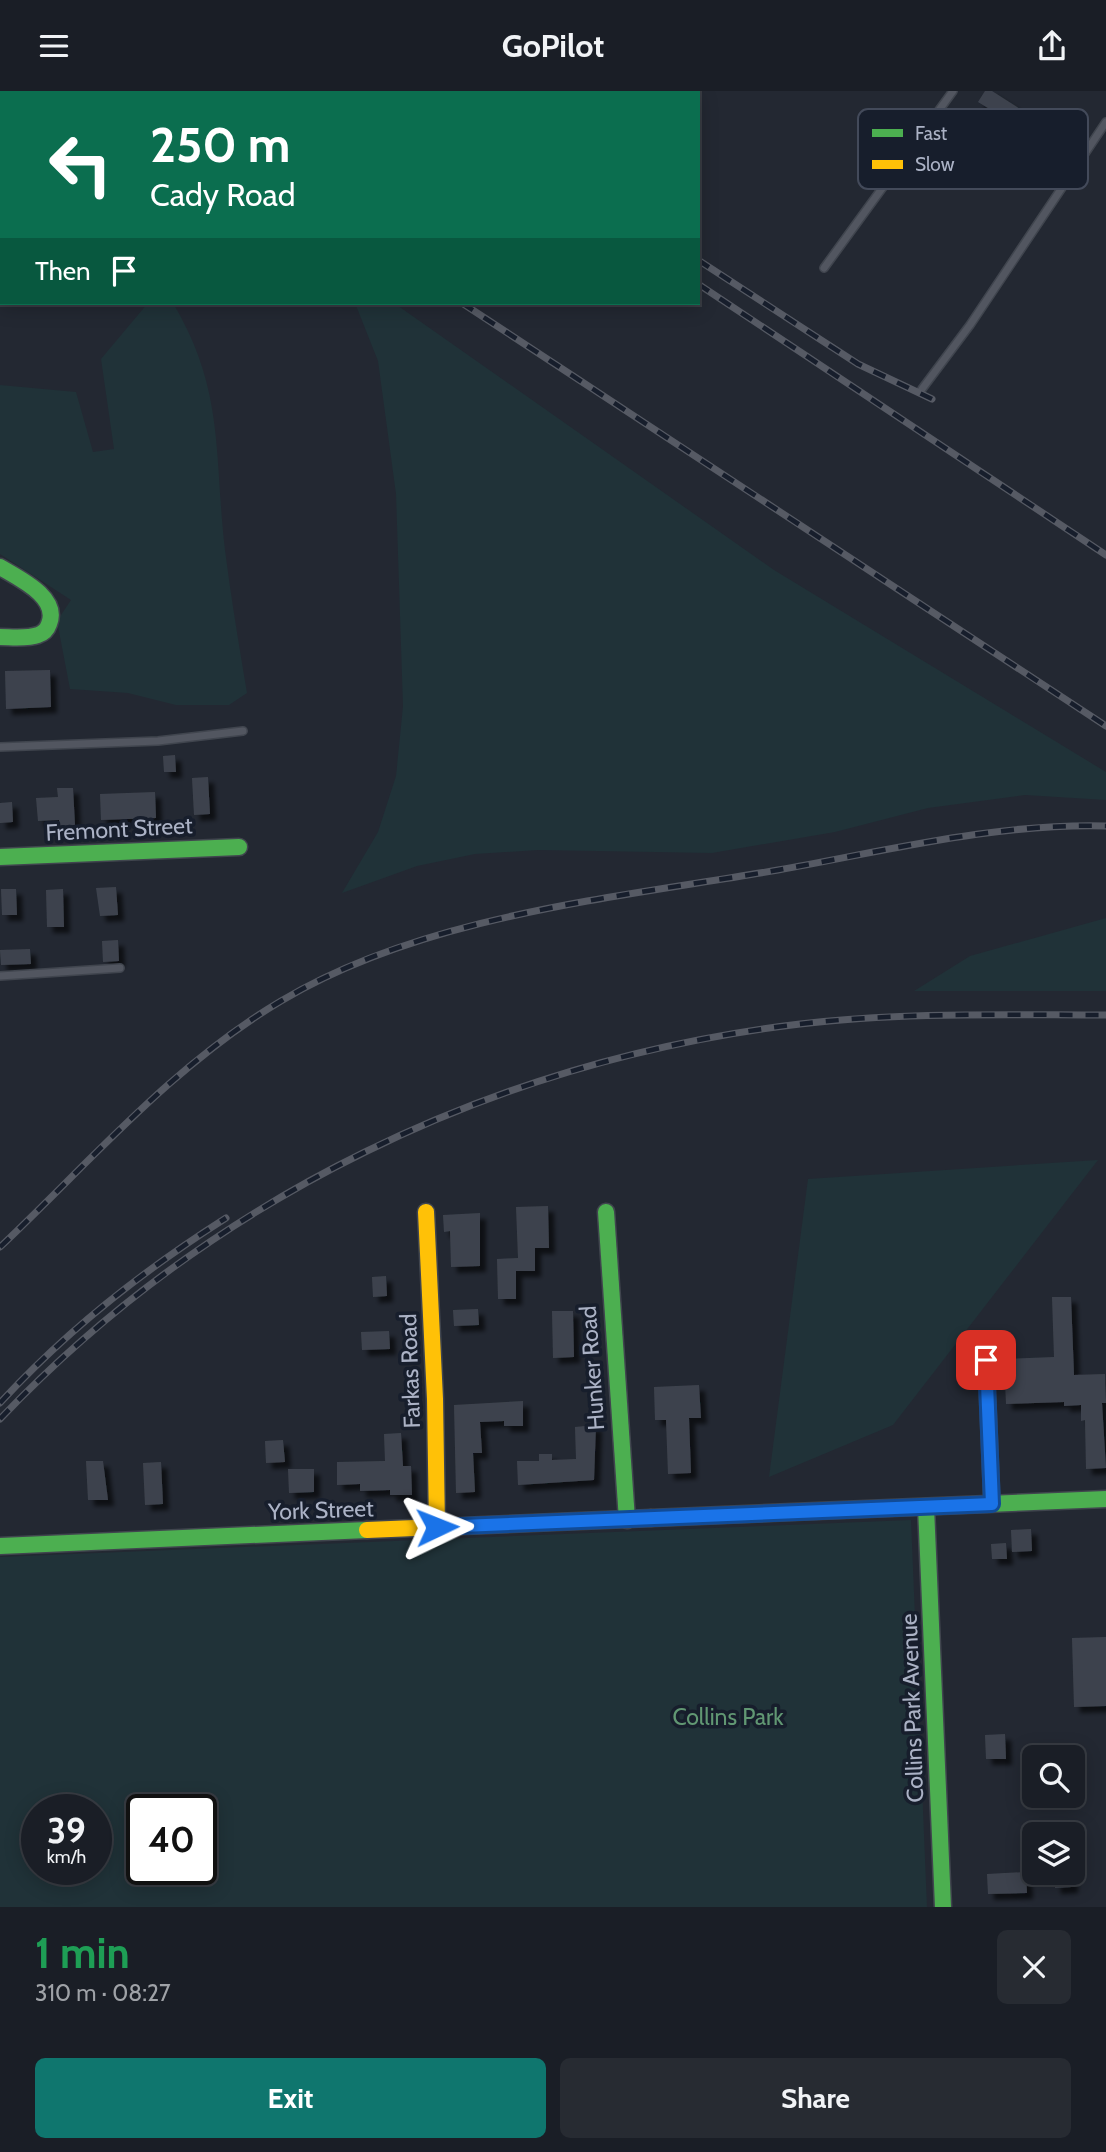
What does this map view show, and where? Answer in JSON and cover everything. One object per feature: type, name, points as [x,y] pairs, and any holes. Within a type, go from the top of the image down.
[{"type":"street","points":[[0,567],[47,600],[51,609],[51,624],[37,636],[0,637]]},
{"type":"street","name":"Fremont Street","points":[[0,857],[239,847]]},
{"type":"street","name":"Farkas Road","points":[[426,1212],[435,1399],[437,1527]]},
{"type":"street","name":"Hunker Road","points":[[606,1212],[627,1520]]},
{"type":"street","points":[[986,1360],[992,1504]]},
{"type":"street","name":"York Street","points":[[0,1546],[1106,1499]]},
{"type":"street","name":"Collins Park Avenue","points":[[926,1507],[943,1907]]},
{"type":"lane","points":[[940,109],[953,91]]},
{"type":"lane","points":[[1088,149],[1106,122]]},
{"type":"lane","points":[[824,268],[882,189]]},
{"type":"lane","points":[[922,389],[970,325],[1061,189]]},
{"type":"lane","points":[[0,747],[158,741],[243,731]]},
{"type":"lane","points":[[0,976],[120,968]]},
{"type":"green space","points":[[146,305],[174,305],[202,365],[214,424],[225,550],[247,693],[229,705],[176,705],[128,693],[70,689],[57,621],[71,600],[0,554],[0,385],[76,392],[93,452],[114,449],[101,359]]},
{"type":"green space","points":[[356,305],[397,305],[774,570],[1106,772],[1106,800],[1025,795],[928,808],[835,832],[712,853],[538,850],[475,854],[417,866],[342,893],[378,832],[396,776],[403,706],[396,494],[378,361]]},
{"type":"green space","points":[[1106,918],[1106,991],[914,991],[970,956]]},
{"type":"green space","points":[[1098,1160],[893,1425],[769,1477],[808,1179]]},
{"type":"green space","name":"Collins Park","points":[[911,1520],[927,1907],[0,1907],[0,1557]]},
{"type":"building","points":[[985,91],[992,91],[1020,109],[990,109],[978,102]]},
{"type":"building","points":[[50,670],[51,707],[6,709],[5,671]]},
{"type":"building","points":[[175,755],[176,772],[164,772],[163,756]]},
{"type":"building","points":[[208,777],[210,814],[194,815],[192,778]]},
{"type":"building","points":[[57,788],[73,788],[75,825],[59,826],[59,820],[38,821],[36,798],[58,797]]},
{"type":"building","points":[[155,792],[156,818],[101,820],[100,794]]},
{"type":"building","points":[[12,802],[13,822],[0,823],[0,803]]},
{"type":"building","points":[[116,887],[118,915],[100,916],[96,888]]},
{"type":"building","points":[[1,889],[16,889],[17,915],[2,915]]},
{"type":"building","points":[[63,889],[64,927],[47,927],[46,890]]},
{"type":"building","points":[[118,940],[119,961],[103,962],[102,941]]},
{"type":"building","points":[[30,949],[31,964],[1,965],[0,950]]},
{"type":"building","points":[[548,1206],[549,1248],[535,1248],[535,1271],[516,1271],[516,1299],[498,1299],[497,1259],[518,1258],[516,1207]]},
{"type":"building","points":[[480,1213],[480,1266],[451,1267],[450,1231],[444,1232],[443,1215]]},
{"type":"building","points":[[386,1276],[387,1296],[373,1297],[372,1277]]},
{"type":"building","points":[[1052,1297],[1071,1297],[1074,1375],[1105,1374],[1106,1403],[1102,1403],[1106,1468],[1086,1469],[1085,1420],[1081,1421],[1081,1405],[1064,1406],[1064,1402],[1006,1404],[1004,1359],[1054,1357]]},
{"type":"building","points":[[478,1309],[479,1325],[454,1326],[453,1310]]},
{"type":"building","points":[[552,1311],[573,1311],[574,1357],[553,1358]]},
{"type":"building","points":[[389,1331],[390,1349],[362,1350],[361,1332]]},
{"type":"building","points":[[699,1385],[701,1418],[689,1418],[691,1473],[668,1474],[666,1420],[655,1420],[654,1387]]},
{"type":"building","points":[[523,1401],[523,1426],[504,1426],[504,1421],[480,1422],[482,1453],[473,1453],[475,1492],[456,1493],[454,1405]]},
{"type":"building","points":[[596,1425],[594,1480],[518,1485],[517,1461],[539,1461],[539,1454],[552,1454],[552,1460],[576,1459],[575,1427]]},
{"type":"building","points":[[401,1433],[403,1466],[411,1466],[412,1495],[390,1495],[390,1490],[360,1491],[360,1484],[337,1485],[337,1462],[385,1461],[384,1434]]},
{"type":"building","points":[[283,1440],[285,1462],[266,1463],[265,1441]]},
{"type":"building","points":[[86,1461],[103,1461],[108,1500],[88,1500]]},
{"type":"building","points":[[161,1462],[163,1504],[145,1505],[143,1463]]},
{"type":"building","points":[[288,1469],[314,1469],[314,1492],[289,1493]]},
{"type":"building","points":[[1031,1529],[1032,1551],[1012,1552],[1011,1530]]},
{"type":"building","points":[[1006,1543],[1007,1559],[992,1559],[991,1544]]},
{"type":"building","points":[[1106,1637],[1106,1706],[1074,1707],[1072,1638]]},
{"type":"building","points":[[1005,1734],[1006,1759],[986,1759],[985,1735]]},
{"type":"building","points":[[1022,1872],[1022,1885],[1027,1885],[1027,1893],[988,1894],[987,1874]]},
{"type":"building","points":[[1055,1885],[1072,1885],[1072,1887],[1055,1888]]},
{"type":"railway","points":[[700,261],[858,364],[932,399]]},
{"type":"railway","points":[[700,285],[1106,555]]},
{"type":"railway","points":[[465,305],[1106,726]]},
{"type":"railway","points":[[0,1247],[134,1116],[204,1054],[281,1001],[337,972],[396,948],[459,929],[587,901],[941,840],[1023,829],[1106,826]]},
{"type":"railway","points":[[0,1419],[83,1340],[172,1269],[266,1206],[366,1152],[469,1106],[577,1070],[687,1042],[800,1024],[915,1016],[1106,1015]]},
{"type":"railway","points":[[0,1403],[52,1351],[107,1303],[226,1218]]},
{"type":"traffic: fast","points":[[0,567],[43,597],[51,614],[47,628],[40,634],[0,637]]},
{"type":"traffic: fast","points":[[0,857],[239,847]]},
{"type":"traffic: fast","points":[[606,1212],[627,1520]]},
{"type":"traffic: fast","points":[[651,1518],[1106,1499]]},
{"type":"traffic: fast","points":[[926,1507],[943,1907]]},
{"type":"traffic: fast","points":[[0,1546],[367,1530]]},
{"type":"traffic: slow","points":[[426,1212],[435,1399],[437,1527]]},
{"type":"traffic: slow","points":[[367,1530],[651,1518]]},
{"type":"route","points":[[437,1527],[992,1504],[986,1360]]}]
